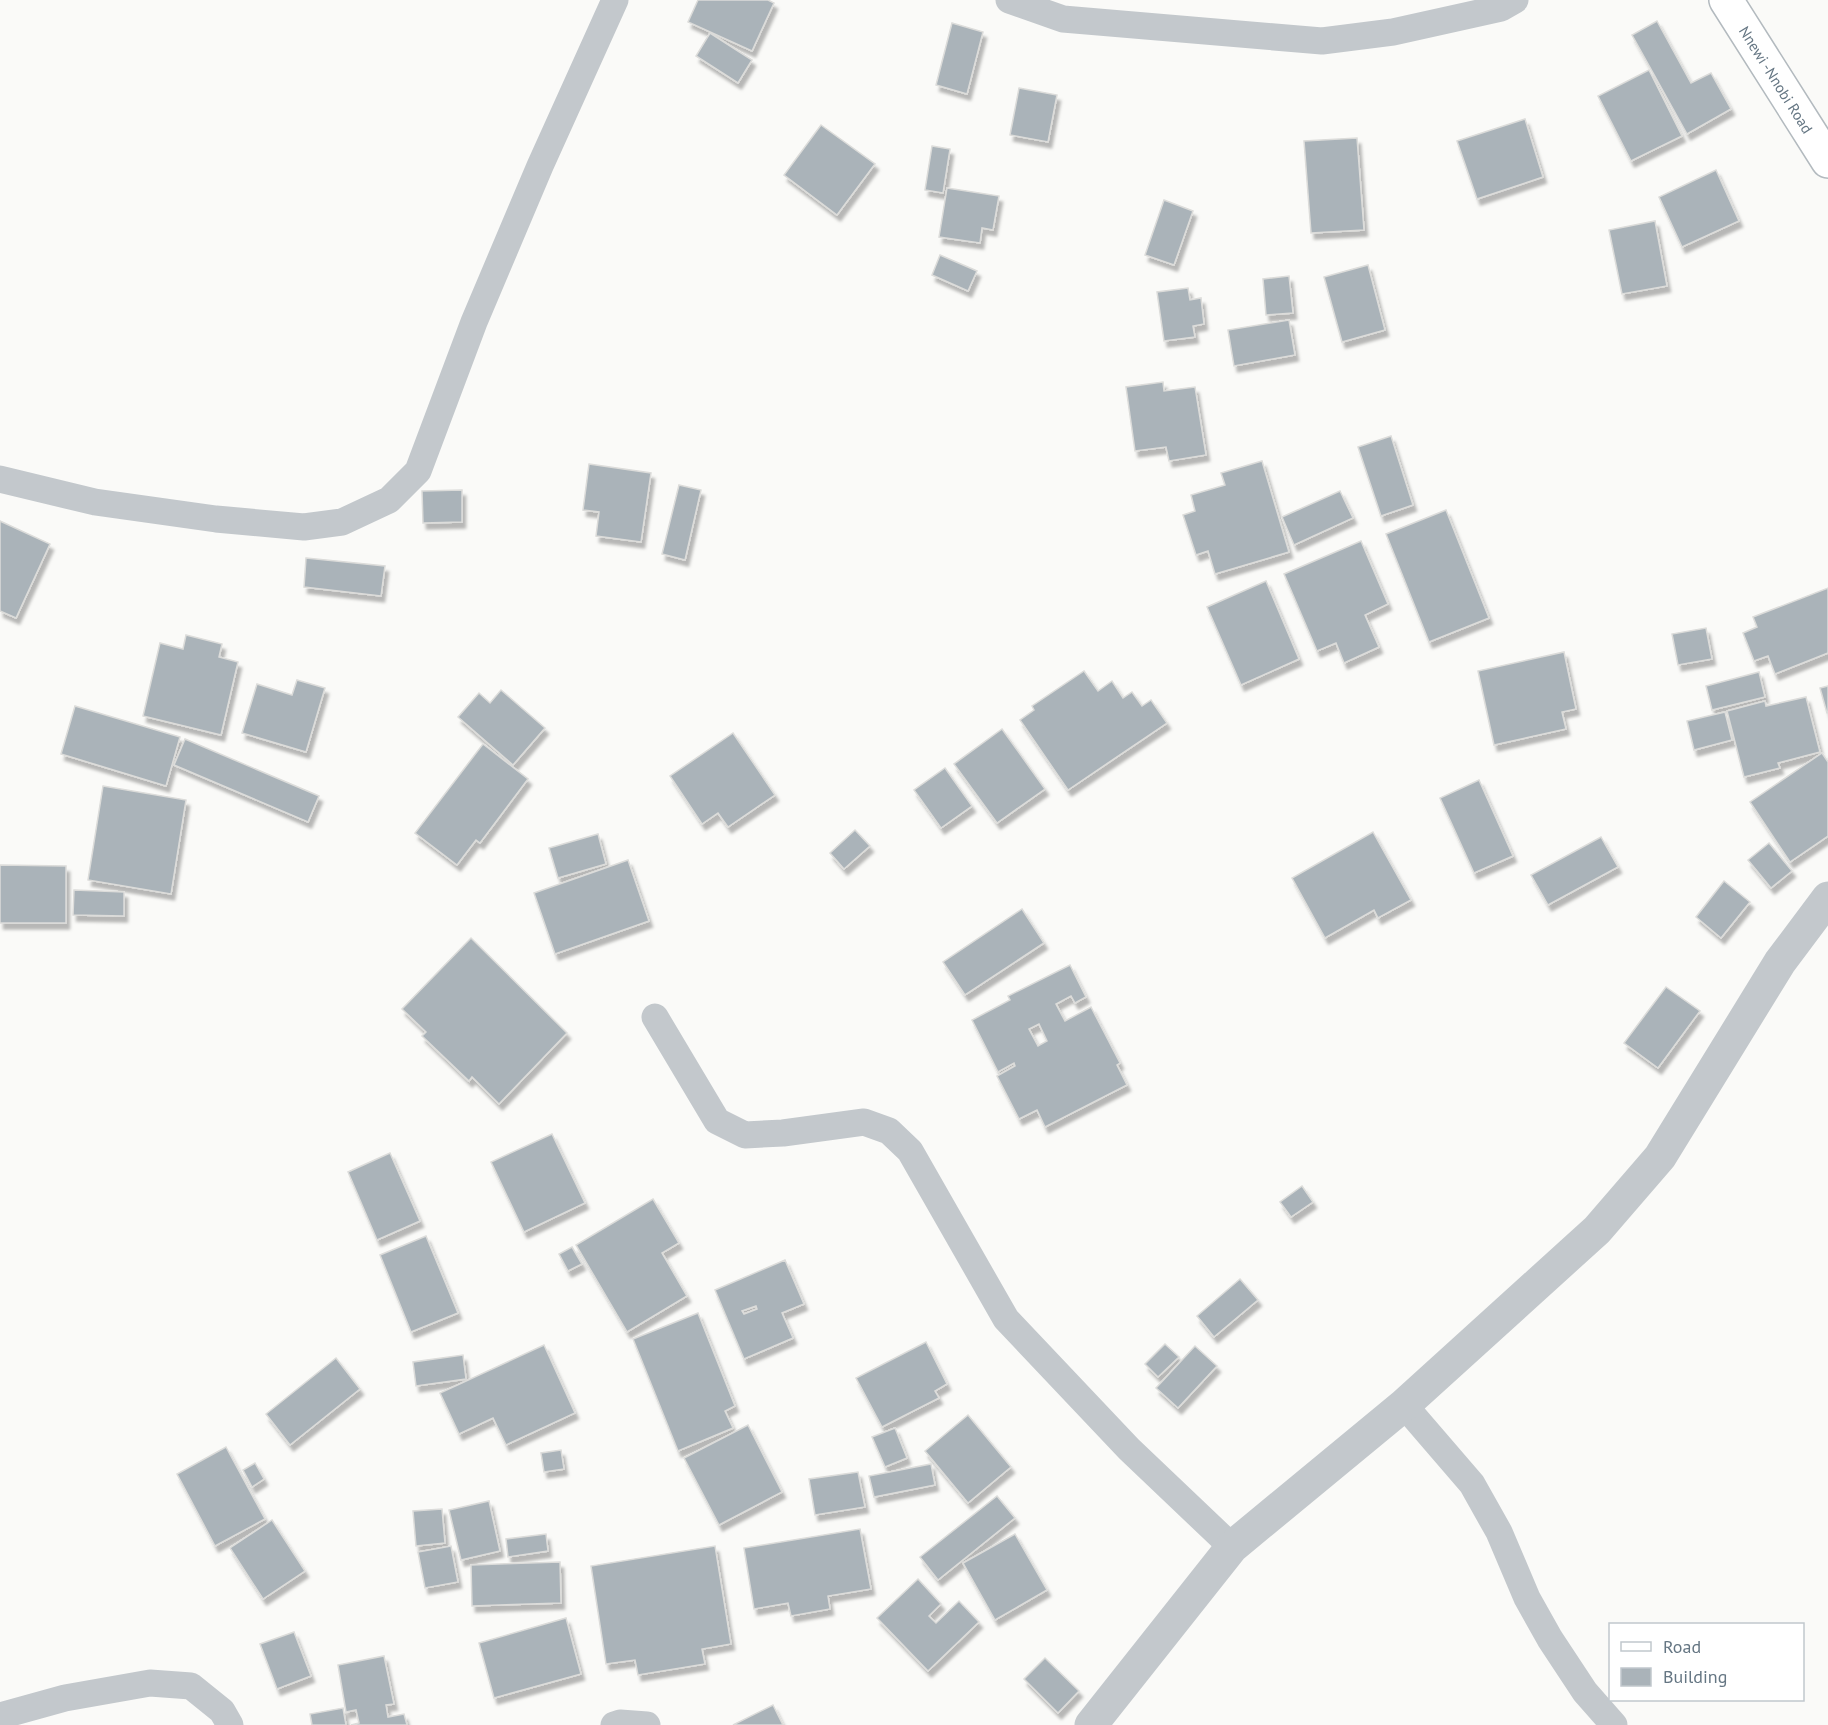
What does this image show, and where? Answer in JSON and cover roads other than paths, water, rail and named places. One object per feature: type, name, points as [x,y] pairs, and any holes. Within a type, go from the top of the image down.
[{"type":"main road","name":"Nnewi -Nnobi Road","points":[[1726,0],[1828,160]]},
{"type":"street","points":[[0,479],[95,502],[216,519],[304,527],[342,522],[389,500],[418,471],[474,322],[540,166],[615,0]]},
{"type":"street","points":[[1009,0],[1063,18],[1322,41],[1393,32],[1501,8],[1515,0]]},
{"type":"street","points":[[1091,1725],[1232,1547],[1404,1405],[1597,1230],[1660,1156],[1780,962],[1828,897]]},
{"type":"street","points":[[656,1017],[717,1121],[745,1135],[783,1133],[864,1122],[890,1131],[910,1151],[1006,1319],[1129,1449],[1232,1547]]},
{"type":"street","points":[[1404,1405],[1472,1484],[1498,1532],[1527,1598],[1550,1639],[1585,1692],[1614,1725]]},
{"type":"street","points":[[0,1716],[65,1698],[150,1683],[191,1686],[222,1711],[230,1725]]},
{"type":"street","points":[[614,1725],[620,1723],[647,1725]]}]
